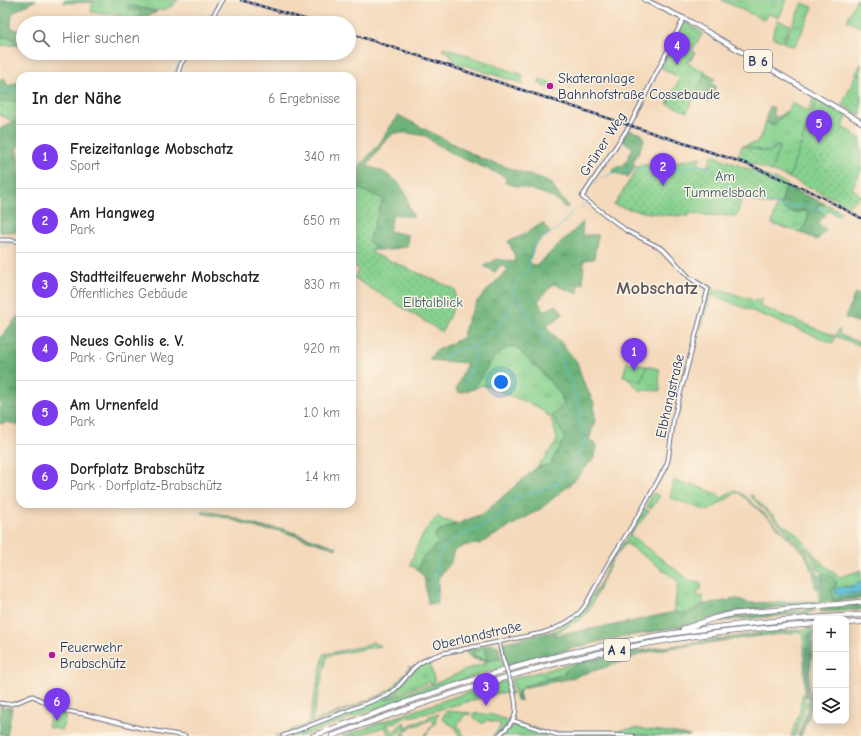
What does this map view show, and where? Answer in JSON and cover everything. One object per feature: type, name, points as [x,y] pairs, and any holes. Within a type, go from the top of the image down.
[{"type":"highway","points":[[672,633],[727,615],[861,602]]},
{"type":"highway","name":"A 4","points":[[313,736],[436,692],[519,666],[600,646],[672,633],[752,623],[861,615]]},
{"type":"highway","points":[[849,623],[861,622]]},
{"type":"highway","name":"A 4","points":[[332,736],[403,710],[479,685],[575,659],[634,646],[674,640],[737,631],[813,624]]},
{"type":"main road","name":"B 6","points":[[645,0],[684,18],[861,122]]},
{"type":"street","points":[[213,16],[223,0]]},
{"type":"street","name":"Grüner Weg","points":[[582,197],[630,125],[684,18]]},
{"type":"street","points":[[178,72],[184,60]]},
{"type":"street","name":"Elbhangstraße","points":[[554,630],[575,617],[585,606],[609,562],[640,513],[666,466],[673,421],[708,292],[708,289],[690,278],[663,250],[628,231],[582,197]]},
{"type":"street","points":[[0,240],[16,241]]},
{"type":"street","name":"Oberlandstraße","points":[[284,736],[388,695],[397,688],[418,665],[434,656],[554,630]]},
{"type":"street","points":[[498,736],[514,721],[516,710],[512,687],[499,642]]},
{"type":"street","points":[[0,703],[12,704],[20,702],[31,696],[38,697],[54,707],[69,712],[84,714],[140,728],[185,736]]},
{"type":"street","points":[[514,721],[558,735],[608,734],[633,736]]},
{"type":"green space","points":[[0,0],[36,0],[12,14],[11,28],[16,30],[16,44],[12,38],[0,37]]},
{"type":"green space","points":[[64,0],[178,0],[167,9],[161,10],[127,6],[129,10],[141,11],[140,16],[120,16],[91,12],[93,2],[64,3]]},
{"type":"green space","points":[[721,0],[787,0],[779,18],[768,13],[764,20]]},
{"type":"green space","points":[[856,0],[861,0],[861,28],[847,20]]},
{"type":"green space","points":[[802,3],[813,7],[795,47],[784,43]]},
{"type":"green space","points":[[127,6],[157,12],[147,16],[140,16],[141,11],[129,10]]},
{"type":"green space","points":[[778,20],[790,25],[783,42],[772,37]]},
{"type":"green space","points":[[687,23],[703,33],[692,50],[695,52],[691,60],[686,62],[705,72],[687,112],[667,104],[680,78],[661,68],[683,24]]},
{"type":"green space","points":[[0,37],[12,38],[16,44],[16,45],[0,45]]},
{"type":"green space","points":[[444,47],[523,75],[523,84],[459,64],[449,53],[442,50]]},
{"type":"green space","points":[[861,63],[861,116],[842,105]]},
{"type":"green space","points":[[705,72],[715,78],[712,84],[716,86],[710,102],[694,95]]},
{"type":"green space","points":[[4,78],[8,86],[16,83],[16,101],[0,102],[0,80]]},
{"type":"green space","name":"Skateranlage Bahnhofstraße Cossebaude","points":[[540,79],[557,85],[556,91],[554,92],[550,88],[542,86],[542,84],[538,83]]},
{"type":"green space","points":[[814,97],[817,99],[789,178],[771,171],[779,145],[768,152],[742,146],[758,142],[766,122],[774,125],[785,114],[792,103],[808,112]]},
{"type":"green space","points":[[817,99],[847,117],[843,128],[854,133],[853,136],[861,139],[861,171],[852,188],[861,196],[849,206],[789,178]]},
{"type":"green space","points":[[16,101],[16,122],[13,122],[3,116],[0,116],[0,102]]},
{"type":"green space","points":[[770,106],[774,108],[773,113],[777,118],[786,111],[787,112],[774,125],[766,122],[766,116]]},
{"type":"green space","points":[[398,115],[480,158],[552,183],[557,193],[569,206],[565,208],[553,198],[545,194],[505,183],[506,177],[457,156],[433,142],[426,136],[408,133],[394,133],[385,141],[367,166],[382,171],[398,182],[407,195],[408,205],[414,217],[393,214],[389,231],[408,235],[407,246],[391,250],[373,250],[374,245],[368,242],[383,199],[356,188],[356,166],[358,167],[377,147]]},
{"type":"green space","points":[[16,122],[16,232],[0,232],[0,129]]},
{"type":"green space","points":[[629,130],[642,134],[644,141],[633,163],[636,166],[628,177],[613,172],[614,168],[624,165],[633,148],[622,140]]},
{"type":"green space","points":[[780,145],[771,171],[737,158],[742,146],[768,152]]},
{"type":"green space","name":"Am Tummelsbach","points":[[712,155],[787,184],[781,203],[767,204],[742,198],[737,216],[702,215],[690,213],[689,216],[670,215],[642,212],[614,205],[640,164],[664,167],[670,163],[701,157],[698,164],[708,167]]},
{"type":"green space","points":[[786,186],[825,204],[818,204],[816,207],[825,215],[818,223],[827,230],[817,240],[800,232],[808,219],[807,211],[788,212],[781,207]]},
{"type":"green space","name":"Elbtalblick","points":[[356,188],[383,199],[368,242],[374,245],[372,253],[455,289],[455,304],[442,332],[356,279],[356,274],[359,269],[356,268]]},
{"type":"green space","points":[[781,203],[781,207],[793,213],[807,211],[808,219],[800,232],[772,224],[777,204]]},
{"type":"green space","points":[[817,204],[825,204],[842,212],[838,216],[829,211],[825,215],[817,209]]},
{"type":"green space","points":[[583,222],[582,235],[598,235],[594,259],[584,260],[583,284],[578,284],[578,294],[553,284],[538,301],[544,311],[557,305],[563,314],[546,327],[577,362],[583,381],[594,403],[595,421],[589,440],[597,445],[594,458],[572,483],[539,510],[479,544],[467,545],[455,550],[451,563],[438,578],[438,603],[428,604],[424,577],[418,570],[421,560],[439,543],[434,538],[437,532],[484,513],[537,467],[550,465],[565,438],[552,415],[564,405],[561,395],[541,371],[515,346],[501,351],[495,356],[474,389],[459,393],[456,389],[467,363],[429,360],[434,352],[462,338],[468,318],[478,300],[508,269],[501,265],[495,272],[484,266],[497,259],[515,262],[514,254],[508,241],[517,238],[543,223],[550,233],[541,239],[534,247],[529,261],[536,266]]},
{"type":"green space","points":[[713,289],[723,290],[755,301],[762,298],[759,306],[835,336],[833,343],[712,295],[701,328],[700,327],[710,291]]},
{"type":"green space","points":[[855,293],[861,295],[861,323],[845,318]]},
{"type":"green space","points":[[16,318],[16,425],[8,422],[0,424],[0,337]]},
{"type":"green space","points":[[839,329],[840,335],[861,343],[861,346],[835,336]]},
{"type":"green space","points":[[515,346],[541,371],[561,395],[564,405],[565,438],[550,465],[537,467],[556,443],[557,438],[551,418],[538,407],[489,387],[481,385],[474,389],[495,356],[501,351]]},
{"type":"green space","points":[[627,362],[646,366],[642,381],[623,376]]},
{"type":"green space","points":[[646,366],[659,369],[660,391],[639,390],[628,378],[642,381]]},
{"type":"green space","points":[[674,480],[688,486],[691,484],[718,494],[721,499],[734,490],[744,495],[806,552],[815,567],[818,579],[818,588],[815,589],[814,574],[804,553],[768,518],[739,493],[736,493],[708,511],[670,498]]},
{"type":"green space","points":[[653,493],[660,496],[651,509],[646,506]]},
{"type":"green space","points":[[750,495],[754,496],[753,497],[784,526],[798,535],[817,558],[837,575],[840,577],[861,570],[861,596],[833,599],[832,590],[836,585],[836,581],[830,575],[822,576],[822,603],[819,603],[819,575],[823,573],[823,571],[819,571],[813,558],[808,552]]},
{"type":"green space","points":[[643,509],[649,511],[630,535],[692,582],[701,583],[701,590],[697,591],[697,596],[702,596],[704,604],[690,612],[674,612],[678,581],[626,543],[612,561],[590,608],[585,615],[554,634],[554,631],[577,617],[586,606],[603,578],[607,566],[631,532]]},
{"type":"green space","points":[[202,510],[225,515],[262,527],[283,529],[337,547],[336,549],[276,530],[264,530],[226,518],[201,513]]},
{"type":"green space","points":[[438,516],[443,520],[456,523],[437,532],[439,543],[421,560],[418,570],[410,565],[412,558],[425,532]]},
{"type":"green space","points":[[822,575],[830,575],[836,581],[836,585],[832,590],[833,599],[861,596],[861,599],[822,603]]},
{"type":"green space","points":[[731,598],[748,603],[812,601],[812,603],[730,612],[697,623],[601,641],[507,665],[501,646],[501,644],[505,642],[554,631],[555,635],[615,625],[674,612],[687,613],[703,605],[731,600]]},
{"type":"green space","points":[[812,601],[816,601],[816,604],[741,611],[697,623],[730,612],[809,604],[812,603]]},
{"type":"green space","points":[[861,604],[861,610],[819,611],[820,608]]},
{"type":"green space","points":[[815,608],[815,611],[811,611],[811,613],[721,621],[740,616]]},
{"type":"green space","points":[[697,623],[686,626],[601,641]]},
{"type":"green space","points":[[811,629],[811,631],[813,631],[808,698],[806,697],[812,634],[808,634],[804,699],[807,702],[795,736],[791,736],[800,711],[802,694],[804,694],[804,635],[801,632],[760,636],[760,633]]},
{"type":"green space","points":[[760,633],[760,636],[643,653],[622,662],[568,679],[522,688],[566,674],[563,672],[580,663],[636,651]]},
{"type":"green space","points":[[809,633],[812,634],[806,697],[806,654]]},
{"type":"green space","points":[[601,641],[507,666],[507,665]]},
{"type":"green space","points":[[372,642],[381,646],[327,657],[312,721],[313,722],[381,695],[392,688],[407,671],[409,666],[412,668],[392,690],[381,696],[280,736],[275,736],[308,724],[324,654],[365,646]]},
{"type":"green space","points":[[493,644],[498,646],[501,658],[476,660],[465,651],[453,654],[452,652],[480,647],[481,650],[473,653],[472,655],[484,659],[488,658],[483,646]]},
{"type":"green space","points":[[483,646],[488,658],[484,659],[472,655],[481,649],[480,647]]},
{"type":"green space","points":[[636,651],[580,663],[566,674],[523,687],[518,692],[517,700],[511,679],[599,657]]},
{"type":"green space","points":[[501,658],[504,667],[415,695],[301,736],[288,736],[388,696],[398,689],[414,670],[429,660],[435,682],[431,684],[430,682],[389,697],[385,700],[437,683],[470,668],[486,663],[485,662]]},
{"type":"green space","points":[[508,680],[512,694],[499,693],[400,719],[401,720],[387,725],[393,732],[404,722],[407,726],[394,736],[389,736],[386,728],[384,727],[356,736],[342,736],[457,696]]},
{"type":"green space","points":[[522,688],[519,692],[521,701],[518,700],[518,692]]},
{"type":"green space","points":[[811,691],[813,691],[809,716],[801,736],[798,736],[807,711]]},
{"type":"green space","points":[[0,704],[2,707],[12,708],[7,736],[0,734]]},
{"type":"green space","points":[[51,709],[65,713],[66,716],[62,730],[48,727]]},
{"type":"green space","points":[[446,711],[471,713],[469,715],[465,714],[457,727],[464,736],[459,736],[456,728],[442,719]]},
{"type":"green space","points":[[474,713],[493,715],[505,719],[504,720],[506,722],[507,720],[510,721],[500,732],[492,736],[496,733],[501,724],[487,720],[483,724],[472,716]]},
{"type":"green space","points":[[439,714],[435,720],[437,721],[425,736],[434,723],[432,719],[408,729],[404,733],[407,736],[400,736],[406,730],[405,729],[412,724],[429,718],[429,716]]},
{"type":"green space","points":[[516,724],[538,729],[548,736],[500,736]]},
{"type":"green space","points":[[635,728],[690,736],[557,734],[554,732],[605,732]]},
{"type":"water","points":[[861,582],[861,593],[839,596],[835,593],[835,589],[837,588],[852,586]]},
{"type":"waterway","points":[[210,16],[217,4],[216,0]]},
{"type":"waterway","points":[[175,72],[181,60]]},
{"type":"waterway","points":[[0,91],[16,90]]},
{"type":"waterway","points":[[593,185],[608,175],[629,169],[644,169],[666,172],[696,165],[708,166],[737,195],[766,203],[777,204],[783,207],[807,204],[811,209],[837,212]]},
{"type":"waterway","points":[[581,209],[584,204]]},
{"type":"waterway","points":[[437,606],[435,575],[440,556],[445,548],[452,541],[462,535],[494,520],[513,503],[516,497],[544,490],[549,486],[558,483],[563,471],[577,460],[585,440],[579,422],[581,410],[578,406],[572,385],[568,380],[567,371],[563,367],[562,360],[557,353],[552,351],[546,342],[542,341],[543,338],[540,331],[531,323],[522,303],[513,294],[516,282],[528,270],[533,252],[533,246],[562,225],[573,211]]},
{"type":"waterway","points":[[0,245],[15,243]]},
{"type":"waterway","points":[[464,385],[472,366],[474,346],[499,326],[502,319],[507,316],[515,299]]},
{"type":"waterway","points":[[441,358],[458,349],[474,346]]},
{"type":"railway","points":[[241,0],[294,16]]},
{"type":"railway","points":[[356,35],[747,164],[812,192],[861,218]]},
{"type":"place","name":"Neues Gohlis e. V.","points":[[677,65]]},
{"type":"place","name":"Skateranlage Bahnhofstraße Cossebaude","points":[[550,86]]},
{"type":"place","name":"Am Urnenfeld","points":[[819,143]]},
{"type":"place","name":"Am Hangweg","points":[[663,186]]},
{"type":"place","name":"Freizeitanlage Mobschatz","points":[[634,371]]},
{"type":"place","name":"Feuerwehr Brabschütz","points":[[52,655]]},
{"type":"place","name":"Stadtteilfeuerwehr Mobschatz","points":[[486,706]]},
{"type":"place","name":"Dorfplatz Brabschütz","points":[[57,721]]},
{"type":"district","name":"Mobschatz","points":[[657,288]]}]
